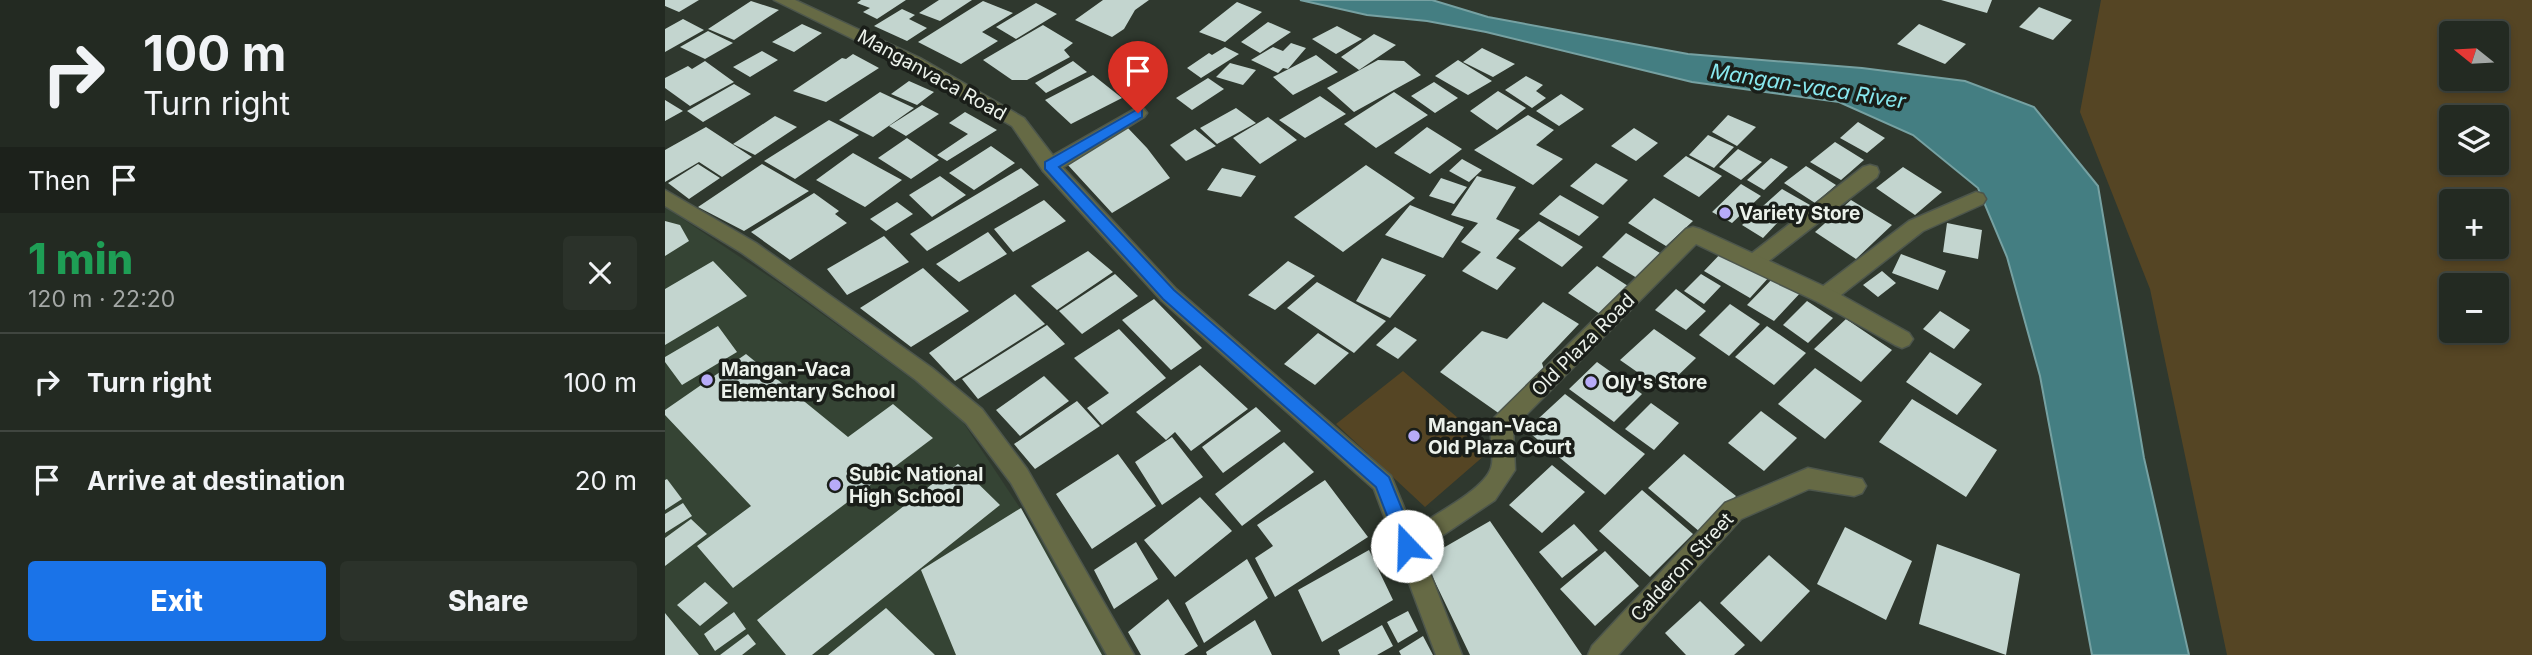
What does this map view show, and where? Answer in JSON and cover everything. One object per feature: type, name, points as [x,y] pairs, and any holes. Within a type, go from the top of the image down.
[{"type":"street","name":"Manganvaca Road","points":[[782,0],[914,62],[1019,122],[1050,166],[1169,295],[1383,482],[1449,655]]},
{"type":"street","points":[[1050,166],[1138,113]]},
{"type":"street","points":[[1870,172],[1754,262],[1825,296],[1902,339]]},
{"type":"street","points":[[665,197],[750,248],[924,374],[974,416],[1019,476],[1121,655]]},
{"type":"street","points":[[1825,296],[1916,226],[1976,199]]},
{"type":"street","name":"Old Plaza Road","points":[[1407,546],[1487,493],[1503,470],[1502,425],[1693,234],[1754,262]]},
{"type":"street","name":"Calderon Street","points":[[1601,655],[1733,511],[1808,478],[1854,486]]},
{"type":"shaded area","points":[[2101,0],[2532,0],[2532,655],[2227,655],[2150,289],[2080,112]]},
{"type":"shaded area","name":"Subic National High School","points":[[665,207],[782,285],[955,410],[1065,576],[1106,655],[665,655]]},
{"type":"shaded area","name":"Mangan-Vaca Old Plaza Court","points":[[1403,371],[1493,448],[1425,507],[1336,424]]},
{"type":"water","name":"Mangan-vaca River","points":[[1300,0],[1432,0],[1488,17],[1688,54],[1862,68],[1965,81],[2034,107],[2098,186],[2144,458],[2189,655],[2092,655],[2040,376],[2007,257],[1978,188],[1913,135],[1839,102],[1692,82],[1486,32],[1427,21],[1367,15]]},
{"type":"building","points":[[665,0],[699,0],[679,12],[665,6]]},
{"type":"building","points":[[861,0],[906,0],[877,19],[863,12],[870,8],[857,3]]},
{"type":"building","points":[[939,0],[972,0],[940,21],[919,13]]},
{"type":"building","points":[[1103,0],[1149,0],[1135,10],[1124,29],[1112,37],[1075,20]]},
{"type":"building","points":[[1941,0],[1992,0],[1987,13]]},
{"type":"building","points":[[751,1],[779,10],[734,40],[708,29]]},
{"type":"building","points":[[983,1],[1013,13],[982,32],[998,41],[961,64],[918,42]]},
{"type":"building","points":[[1237,2],[1262,12],[1225,42],[1199,32]]},
{"type":"building","points":[[1036,3],[1057,14],[1016,39],[996,27]]},
{"type":"building","points":[[2039,7],[2072,20],[2053,40],[2019,27]]},
{"type":"building","points":[[902,9],[915,15],[909,19],[927,28],[907,41],[874,26]]},
{"type":"building","points":[[683,19],[704,30],[665,52],[665,29]]},
{"type":"building","points":[[1268,22],[1291,32],[1260,53],[1241,42]]},
{"type":"building","points":[[802,24],[822,33],[794,52],[772,42]]},
{"type":"building","points":[[1919,24],[1966,44],[1945,64],[1897,44]]},
{"type":"building","points":[[1043,25],[1073,43],[1064,50],[1070,57],[1027,80],[1012,80],[983,60]]},
{"type":"building","points":[[1337,26],[1362,39],[1336,54],[1312,39]]},
{"type":"building","points":[[708,31],[733,43],[705,59],[680,47]]},
{"type":"building","points":[[1374,34],[1396,45],[1359,70],[1341,57]]},
{"type":"building","points":[[1291,43],[1306,48],[1288,69],[1283,68],[1278,73],[1251,60],[1273,47],[1283,51]]},
{"type":"building","points":[[1225,47],[1239,54],[1201,78],[1187,68],[1209,53],[1212,55]]},
{"type":"building","points":[[1482,48],[1515,64],[1493,77],[1463,62]]},
{"type":"building","points":[[762,51],[778,60],[750,77],[733,67]]},
{"type":"building","points":[[853,54],[879,68],[826,102],[793,91],[842,58],[846,59]]},
{"type":"building","points":[[1316,55],[1338,72],[1293,95],[1273,77]]},
{"type":"building","points":[[1378,60],[1404,61],[1421,75],[1354,112],[1327,88]]},
{"type":"building","points":[[1458,60],[1492,81],[1468,95],[1435,76]]},
{"type":"building","points":[[705,61],[734,82],[690,106],[665,88],[665,78],[688,66],[692,69]]},
{"type":"building","points":[[1073,61],[1087,72],[1046,93],[1035,83]]},
{"type":"building","points":[[1230,63],[1256,70],[1243,85],[1216,77]]},
{"type":"building","points":[[1093,75],[1122,98],[1071,124],[1045,100]]},
{"type":"building","points":[[1526,76],[1543,85],[1536,91],[1546,98],[1532,108],[1505,90]]},
{"type":"building","points":[[1208,78],[1224,89],[1192,110],[1176,98]]},
{"type":"building","points":[[909,81],[934,92],[917,105],[891,94]]},
{"type":"building","points":[[1434,82],[1458,98],[1435,113],[1411,96]]},
{"type":"building","points":[[734,84],[751,94],[703,122],[687,111]]},
{"type":"building","points":[[1498,91],[1526,108],[1497,130],[1470,111]]},
{"type":"building","points":[[880,92],[914,108],[873,137],[839,120]]},
{"type":"building","points":[[1394,92],[1428,115],[1376,148],[1344,124]]},
{"type":"building","points":[[1561,94],[1584,109],[1559,126],[1536,111]]},
{"type":"building","points":[[1320,96],[1346,114],[1305,138],[1279,120]]},
{"type":"building","points":[[665,100],[683,111],[665,121]]},
{"type":"building","points":[[922,105],[939,114],[906,136],[889,126]]},
{"type":"building","points":[[1236,108],[1256,123],[1217,144],[1200,128]]},
{"type":"building","points":[[965,112],[997,130],[947,161],[937,155],[968,134],[949,123]]},
{"type":"building","points":[[1528,115],[1554,130],[1536,145],[1563,159],[1533,185],[1474,150]]},
{"type":"building","points":[[1728,115],[1756,127],[1737,146],[1712,132]]},
{"type":"building","points":[[775,116],[797,127],[755,155],[733,144]]},
{"type":"building","points":[[1268,117],[1297,140],[1260,164],[1233,138]]},
{"type":"building","points":[[829,120],[859,135],[795,179],[764,161]]},
{"type":"building","points":[[1858,122],[1885,138],[1867,153],[1840,138]]},
{"type":"building","points":[[1126,126],[1170,178],[1112,213],[1067,164]]},
{"type":"building","points":[[706,127],[752,157],[722,177],[699,162],[665,182],[665,150]]},
{"type":"building","points":[[1427,127],[1462,149],[1430,174],[1394,153]]},
{"type":"building","points":[[1634,128],[1658,143],[1636,161],[1611,146]]},
{"type":"building","points":[[1195,129],[1216,146],[1186,161],[1170,145]]},
{"type":"building","points":[[1708,135],[1734,147],[1714,168],[1689,155]]},
{"type":"building","points":[[907,138],[939,160],[911,179],[878,158]]},
{"type":"building","points":[[1835,142],[1864,160],[1841,180],[1810,162]]},
{"type":"building","points":[[991,146],[1015,163],[974,190],[949,173]]},
{"type":"building","points":[[1738,149],[1762,162],[1741,180],[1719,167]]},
{"type":"building","points":[[853,153],[902,180],[865,207],[816,180]]},
{"type":"building","points":[[1686,156],[1722,176],[1699,197],[1663,176]]},
{"type":"building","points":[[1771,158],[1788,167],[1764,190],[1747,180]]},
{"type":"building","points":[[1462,159],[1482,170],[1469,182],[1449,171]]},
{"type":"building","points":[[1596,163],[1628,180],[1603,205],[1570,186]]},
{"type":"building","points":[[698,164],[720,178],[689,199],[668,183]]},
{"type":"building","points":[[762,164],[809,191],[744,231],[698,207]]},
{"type":"building","points":[[1366,165],[1415,198],[1343,252],[1294,217]]},
{"type":"building","points":[[1806,166],[1836,185],[1815,203],[1784,183]]},
{"type":"building","points":[[1903,167],[1942,192],[1915,215],[1876,188]]},
{"type":"building","points":[[1021,168],[1039,185],[927,251],[910,234]]},
{"type":"building","points":[[1222,168],[1256,176],[1241,197],[1207,190]]},
{"type":"building","points":[[940,176],[966,195],[932,217],[909,195]]},
{"type":"building","points":[[1477,176],[1516,187],[1496,219],[1520,230],[1496,258],[1516,268],[1497,290],[1462,271],[1481,252],[1461,242],[1478,223],[1451,215]]},
{"type":"building","points":[[1441,178],[1467,187],[1454,204],[1429,196]]},
{"type":"building","points":[[1741,184],[1761,196],[1732,223],[1712,212]]},
{"type":"building","points":[[1782,189],[1810,205],[1791,223],[1763,206]]},
{"type":"building","points":[[814,193],[839,211],[835,214],[847,223],[790,260],[751,232]]},
{"type":"building","points":[[1560,195],[1599,217],[1579,236],[1539,214]]},
{"type":"building","points":[[1654,198],[1693,221],[1666,246],[1628,223]]},
{"type":"building","points":[[1044,200],[1066,221],[1013,252],[994,229]]},
{"type":"building","points":[[1851,200],[1892,225],[1856,259],[1815,232]]},
{"type":"building","points":[[897,202],[913,214],[886,231],[870,219]]},
{"type":"building","points":[[1410,205],[1464,227],[1443,258],[1385,235]]},
{"type":"building","points":[[1760,209],[1779,221],[1763,238],[1742,225]]},
{"type":"building","points":[[665,221],[680,225],[689,241],[665,256]]},
{"type":"building","points":[[1539,221],[1583,247],[1562,267],[1518,239]]},
{"type":"building","points":[[1947,223],[1982,230],[1978,259],[1943,252]]},
{"type":"building","points":[[988,232],[1007,254],[959,282],[936,264]]},
{"type":"building","points":[[1626,233],[1660,253],[1637,278],[1602,257]]},
{"type":"building","points":[[884,236],[909,262],[847,295],[827,269]]},
{"type":"building","points":[[1725,249],[1771,275],[1750,298],[1704,271]]},
{"type":"building","points":[[1088,251],[1113,272],[1057,310],[1031,286]]},
{"type":"building","points":[[1901,254],[1946,271],[1938,290],[1892,273]]},
{"type":"building","points":[[1382,258],[1426,275],[1390,318],[1356,301]]},
{"type":"building","points":[[713,261],[747,296],[665,345],[665,289]]},
{"type":"building","points":[[1288,261],[1315,276],[1275,310],[1248,295]]},
{"type":"building","points":[[1597,266],[1628,286],[1600,314],[1568,293]]},
{"type":"building","points":[[923,268],[969,311],[911,347],[860,308]]},
{"type":"building","points":[[1882,271],[1896,283],[1878,297],[1863,285]]},
{"type":"building","points":[[1115,274],[1138,296],[1082,334],[1059,311]]},
{"type":"building","points":[[1701,274],[1721,286],[1704,304],[1684,291]]},
{"type":"building","points":[[1777,274],[1803,290],[1774,321],[1747,305]]},
{"type":"building","points":[[1317,282],[1386,321],[1354,353],[1287,308]]},
{"type":"building","points":[[1676,289],[1706,311],[1686,330],[1655,310]]},
{"type":"building","points":[[1015,294],[1045,324],[955,381],[929,353]]},
{"type":"building","points":[[1154,299],[1202,348],[1171,370],[1122,320]]},
{"type":"building","points":[[1807,301],[1833,318],[1808,343],[1783,325]]},
{"type":"building","points":[[1543,302],[1579,324],[1542,363],[1547,379],[1507,419],[1440,372],[1482,331],[1507,339]]},
{"type":"building","points":[[1730,304],[1760,324],[1729,356],[1699,335]]},
{"type":"building","points":[[1940,311],[1970,330],[1954,349],[1923,329]]},
{"type":"building","points":[[1846,319],[1892,350],[1861,382],[1814,349]]},
{"type":"building","points":[[1047,325],[1065,344],[978,399],[962,379]]},
{"type":"building","points":[[718,326],[737,352],[682,385],[665,362],[665,357]]},
{"type":"building","points":[[1767,326],[1806,353],[1774,385],[1735,357]]},
{"type":"building","points":[[1395,327],[1417,340],[1398,359],[1376,345]]},
{"type":"building","points":[[1119,329],[1166,378],[1102,425],[1087,408],[1109,393],[1074,358]]},
{"type":"building","points":[[1654,329],[1696,358],[1663,390],[1620,360]]},
{"type":"building","points":[[1318,333],[1349,353],[1315,385],[1284,364]]},
{"type":"building","points":[[1930,352],[1982,384],[1957,415],[1906,382]]},
{"type":"building","points":[[746,354],[848,437],[893,404],[933,438],[733,588],[697,546],[751,506],[665,415],[665,410]]},
{"type":"building","points":[[1597,362],[1642,394],[1614,422],[1569,389]]},
{"type":"building","points":[[1200,365],[1248,409],[1191,451],[1175,432],[1166,440],[1136,412]]},
{"type":"building","points":[[1815,368],[1862,401],[1825,439],[1778,404]]},
{"type":"building","points":[[1044,376],[1069,401],[1020,436],[996,410]]},
{"type":"building","points":[[1565,394],[1645,454],[1605,495],[1526,430]]},
{"type":"building","points":[[1912,399],[1997,450],[1966,497],[1879,442]]},
{"type":"building","points":[[1077,401],[1100,426],[1035,469],[1014,444]]},
{"type":"building","points":[[1651,403],[1679,423],[1654,450],[1625,429]]},
{"type":"building","points":[[1256,407],[1281,431],[1223,473],[1202,447]]},
{"type":"building","points":[[1761,411],[1797,438],[1764,471],[1728,443]]},
{"type":"building","points":[[1172,437],[1203,477],[1162,505],[1135,462]]},
{"type":"building","points":[[1284,442],[1314,472],[1242,526],[1215,494]]},
{"type":"building","points":[[1118,454],[1156,506],[1092,549],[1056,494]]},
{"type":"building","points":[[1684,454],[1736,496],[1700,532],[1648,488]]},
{"type":"building","points":[[958,464],[1000,505],[812,655],[786,655],[757,620]]},
{"type":"building","points":[[1552,465],[1585,492],[1542,533],[1509,505]]},
{"type":"building","points":[[667,479],[682,499],[665,510],[665,480]]},
{"type":"building","points":[[1325,480],[1368,537],[1275,597],[1255,558],[1273,546],[1257,525]]},
{"type":"building","points":[[1642,490],[1693,534],[1650,577],[1599,531]]},
{"type":"building","points":[[1200,497],[1232,531],[1175,577],[1144,540]]},
{"type":"building","points":[[683,503],[692,516],[665,533],[665,514]]},
{"type":"building","points":[[1021,508],[1102,655],[956,655],[921,570]]},
{"type":"building","points":[[691,519],[707,534],[665,566],[665,538]]},
{"type":"building","points":[[1490,521],[1582,655],[1470,655],[1424,559]]},
{"type":"building","points":[[1574,524],[1598,550],[1562,578],[1539,552]]},
{"type":"building","points":[[1845,527],[1912,561],[1886,620],[1817,584]]},
{"type":"building","points":[[1136,542],[1158,579],[1114,609],[1094,570]]},
{"type":"building","points":[[1937,544],[2020,574],[2006,655],[1919,624]]},
{"type":"building","points":[[1369,550],[1393,600],[1322,642],[1298,590]]},
{"type":"building","points":[[1605,551],[1639,586],[1595,626],[1560,589]]},
{"type":"building","points":[[1769,555],[1810,591],[1761,642],[1720,603]]},
{"type":"building","points":[[1247,559],[1268,598],[1204,643],[1185,603]]},
{"type":"building","points":[[705,582],[728,603],[700,626],[677,605]]},
{"type":"building","points":[[1168,599],[1198,646],[1184,655],[1141,655],[1128,632]]},
{"type":"building","points":[[1700,601],[1745,645],[1734,655],[1686,655],[1665,633]]},
{"type":"building","points":[[886,608],[935,655],[828,655]]},
{"type":"building","points":[[1408,611],[1418,631],[1398,643],[1387,622]]},
{"type":"building","points":[[734,612],[746,629],[715,651],[704,634]]},
{"type":"building","points":[[665,613],[699,655],[665,655]]},
{"type":"building","points":[[1255,620],[1272,655],[1207,655],[1206,652]]},
{"type":"building","points":[[1382,625],[1393,646],[1377,655],[1340,655],[1338,650]]},
{"type":"building","points":[[748,634],[756,644],[742,655],[720,655]]},
{"type":"building","points":[[1423,636],[1433,655],[1401,655],[1399,651]]},
{"type":"place","name":"Variety Store","points":[[1725,213]]},
{"type":"place","name":"Mangan-Vaca Elementary School","points":[[707,380]]},
{"type":"place","name":"Oly's Store","points":[[1591,382]]},
{"type":"place","name":"Mangan-Vaca Old Plaza Court","points":[[1414,436]]},
{"type":"place","name":"Subic National High School","points":[[835,485]]},
{"type":"route","points":[[1138,113],[1050,166],[1106,223],[1169,295],[1383,482],[1407,546]]}]
